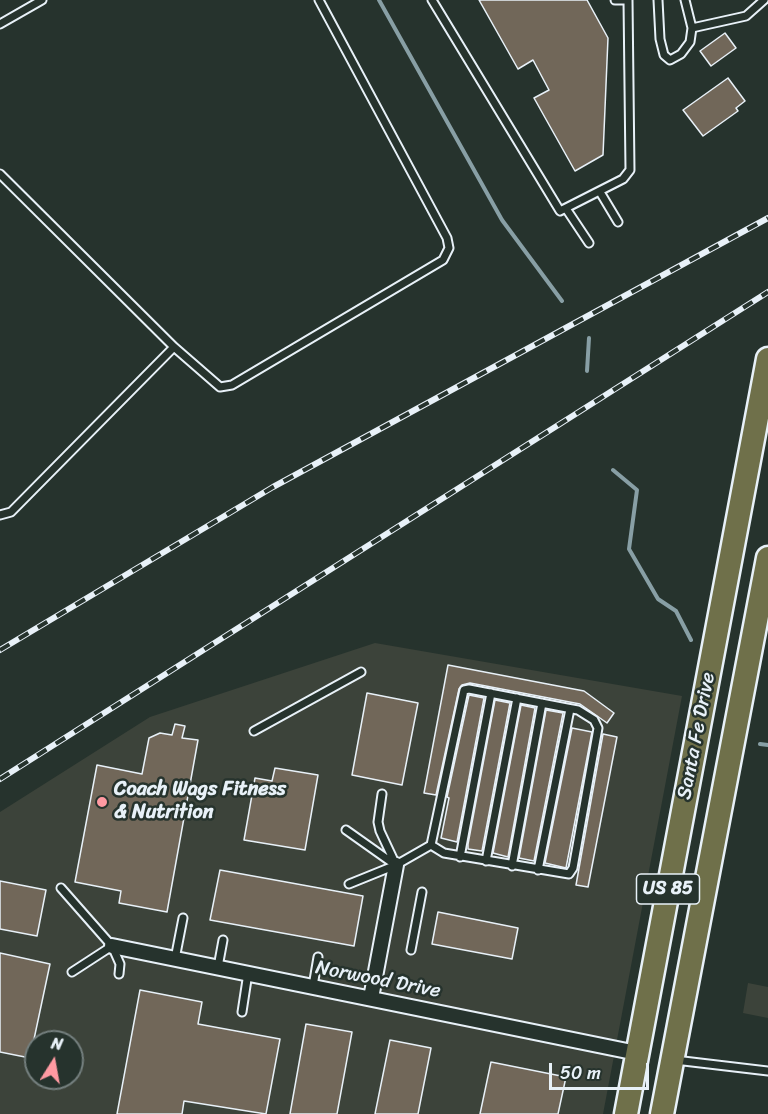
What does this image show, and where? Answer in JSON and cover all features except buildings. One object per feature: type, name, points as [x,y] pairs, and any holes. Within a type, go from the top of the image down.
[{"type":"highway","name":"Santa Fe Drive","points":[[626,1114],[768,358]]},
{"type":"highway","name":"Santa Fe Drive","points":[[660,1114],[768,558]]},
{"type":"highway","points":[[637,1053],[648,1059],[656,1072],[660,1114]]},
{"type":"street","points":[[371,998],[396,865]]},
{"type":"street","name":"Norwood Drive","points":[[112,946],[637,1053]]},
{"type":"lane","points":[[0,24],[42,0]]},
{"type":"lane","points":[[0,174],[174,347],[220,387],[232,385],[443,260],[449,248],[447,238],[319,0]]},
{"type":"lane","points":[[432,0],[560,211],[567,210],[623,179],[630,170],[627,0],[615,0]]},
{"type":"lane","points":[[658,0],[660,39],[664,55],[670,60],[681,54],[690,42],[692,28],[685,0]]},
{"type":"lane","points":[[692,28],[746,16],[764,0]]},
{"type":"lane","points":[[600,192],[618,222]]},
{"type":"lane","points":[[567,210],[589,243]]},
{"type":"lane","points":[[0,515],[11,512],[174,347]]},
{"type":"lane","points":[[254,731],[361,672]]},
{"type":"lane","points":[[349,884],[396,865],[431,845],[462,694],[469,689],[570,709],[594,720],[598,728],[573,868],[569,874],[563,875],[444,854],[431,845]]},
{"type":"lane","points":[[460,856],[491,693]]},
{"type":"lane","points":[[486,861],[517,698]]},
{"type":"lane","points":[[512,866],[542,703]]},
{"type":"lane","points":[[538,870],[570,709]]},
{"type":"lane","points":[[382,794],[378,822],[396,865]]},
{"type":"lane","points":[[346,830],[396,865]]},
{"type":"lane","points":[[61,888],[112,946],[120,964],[119,974]]},
{"type":"lane","points":[[411,950],[422,892]]},
{"type":"lane","points":[[175,959],[183,918]]},
{"type":"lane","points":[[218,967],[223,940]]},
{"type":"lane","points":[[72,972],[112,946]]},
{"type":"lane","points":[[313,986],[318,957]]},
{"type":"lane","points":[[242,1012],[248,973]]},
{"type":"lane","points":[[672,1060],[768,1071]]},
{"type":"shaded area","points":[[375,643],[682,696],[603,1114],[0,1114],[0,812],[150,717]]},
{"type":"shaded area","points":[[748,983],[768,987],[768,1018],[743,1013]]},
{"type":"waterway","points":[[379,0],[502,220],[562,301]]},
{"type":"waterway","points":[[587,371],[589,338]]},
{"type":"waterway","points":[[613,470],[637,490],[629,549],[658,599],[676,611],[691,640]]},
{"type":"waterway","points":[[760,744],[768,745]]},
{"type":"railway","points":[[0,650],[273,487],[768,218]]},
{"type":"railway","points":[[0,779],[768,292]]},
{"type":"place","name":"Coach Wags Fitness & Nutrition","points":[[102,802]]}]
